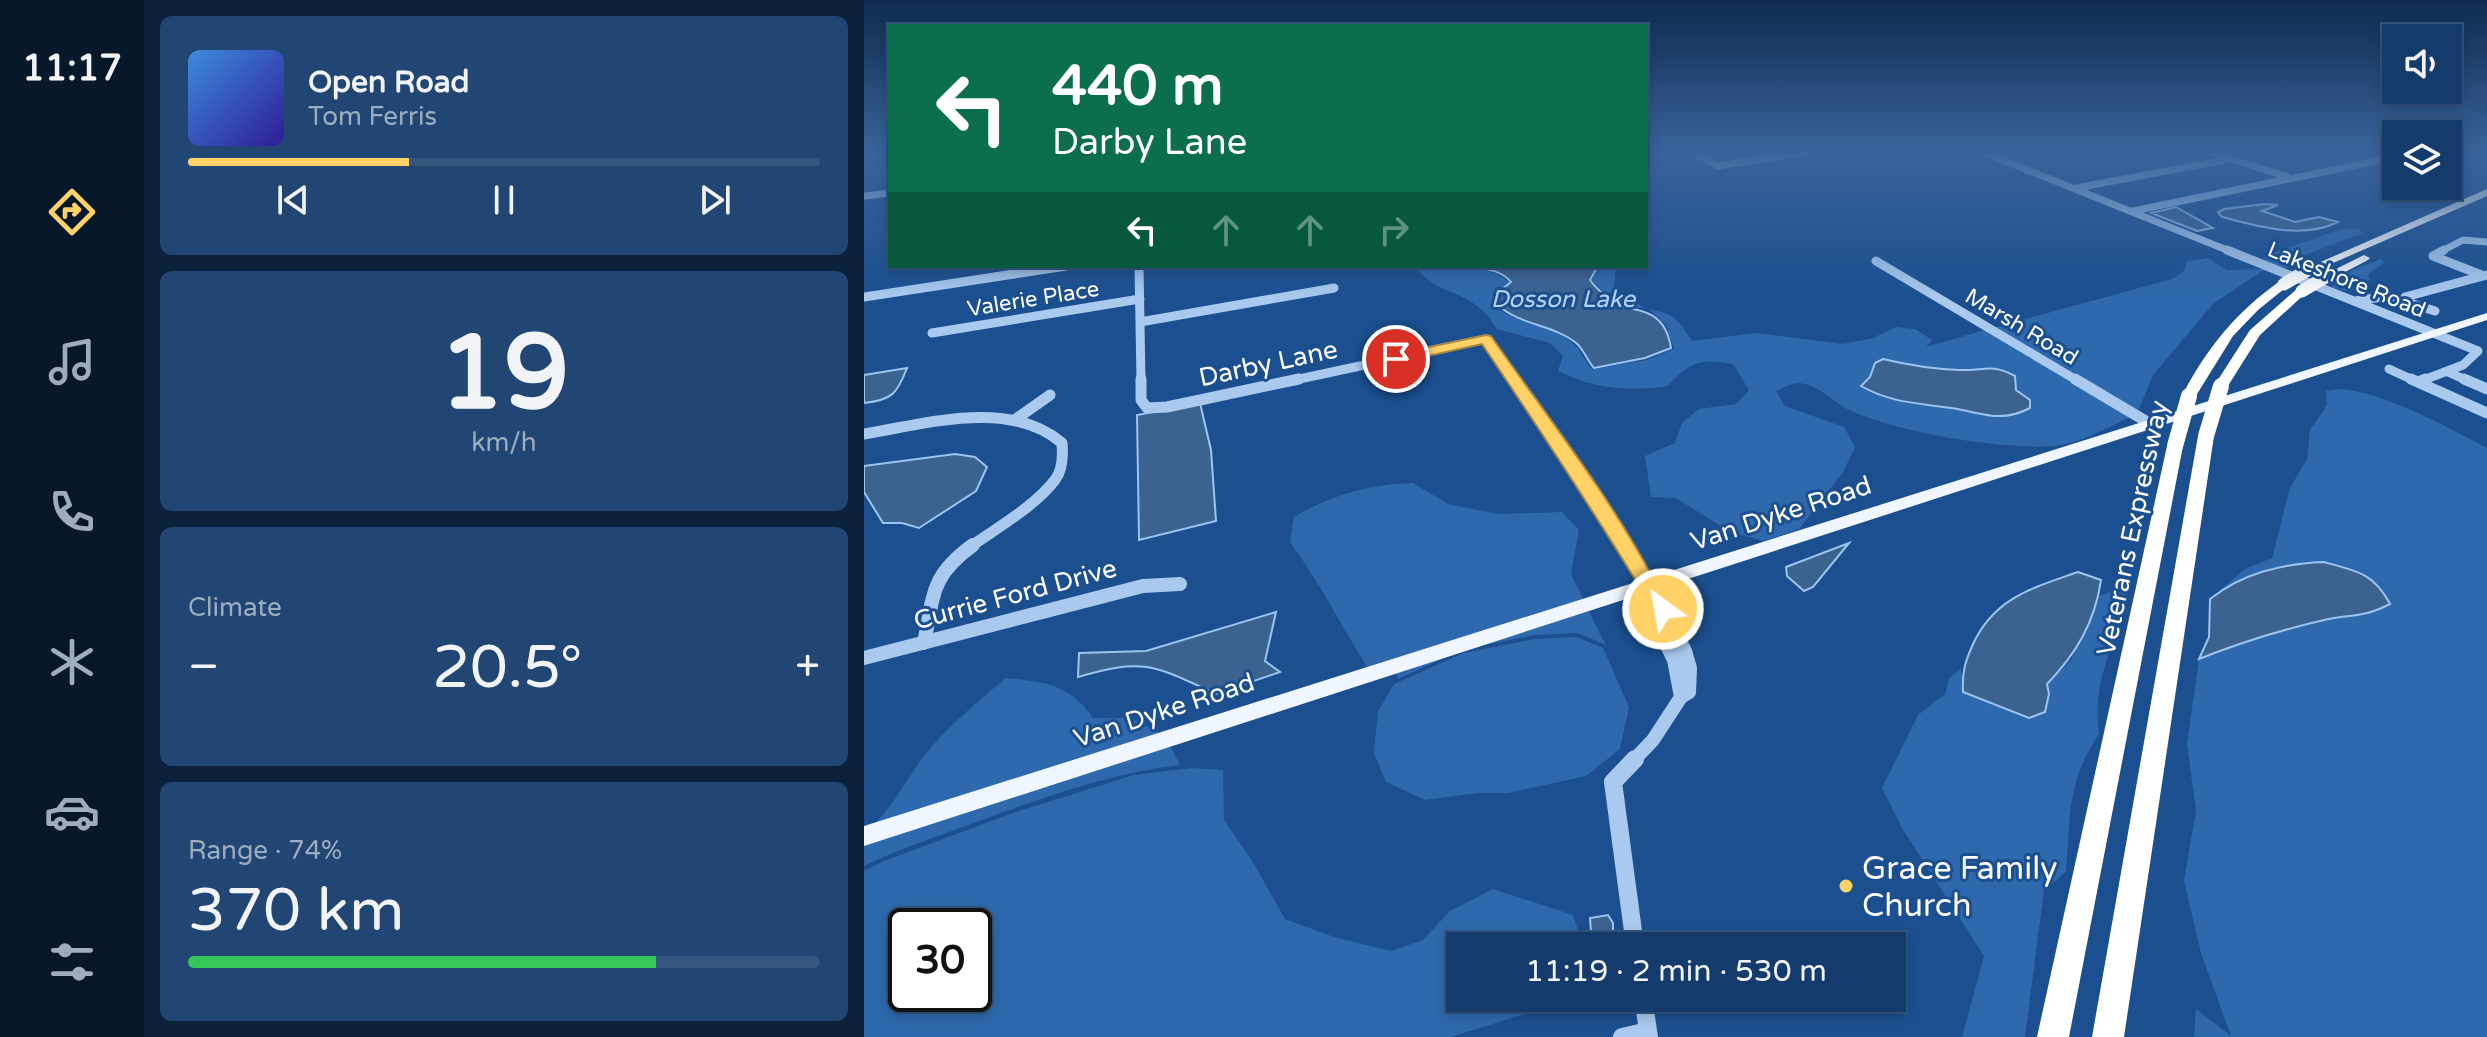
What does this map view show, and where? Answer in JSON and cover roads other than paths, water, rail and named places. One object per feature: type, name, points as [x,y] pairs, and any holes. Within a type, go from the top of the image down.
[{"type":"highway","name":"Veterans Expressway","points":[[2053,1037],[2175,446],[2189,396],[2207,361],[2235,323],[2284,284],[2306,271],[2470,199]]},
{"type":"highway","name":"Veterans Expressway","points":[[2108,1037],[2206,436],[2221,386],[2255,333],[2302,291],[2324,278],[2487,204]]},
{"type":"main road","name":"Van Dyke Road","points":[[864,836],[2487,316]]},
{"type":"street","name":"Lakeshore Road","points":[[2102,199],[2478,351],[2466,362]]},
{"type":"street","points":[[2133,211],[2189,199]]},
{"type":"street","points":[[2485,275],[2436,258],[2433,253],[2463,240],[2487,242]]},
{"type":"street","name":"Marsh Road","points":[[1876,261],[2149,423]]},
{"type":"street","points":[[864,297],[1053,268]]},
{"type":"street","name":"Darby Lane","points":[[1139,268],[1143,406],[1156,408],[1486,339],[1613,524],[1639,567],[1646,585]]},
{"type":"street","points":[[2405,297],[2485,275]]},
{"type":"street","points":[[1140,322],[1334,288]]},
{"type":"street","points":[[2355,301],[2383,294],[2405,297],[2435,311]]},
{"type":"street","name":"Valerie Place","points":[[932,333],[1140,299]]},
{"type":"street","points":[[2418,382],[2466,362],[2455,355],[2467,347]]},
{"type":"street","points":[[2389,369],[2487,413]]},
{"type":"street","points":[[2448,372],[2487,389]]},
{"type":"street","points":[[1016,419],[1050,395]]},
{"type":"street","points":[[864,434],[951,422],[1016,419],[1044,427],[1062,443],[1063,456],[1057,478],[1027,505],[958,556],[937,580],[924,643]]},
{"type":"street","name":"Currie Ford Drive","points":[[864,658],[1143,586],[1180,584]]},
{"type":"street","points":[[1633,932],[1613,782],[1653,740],[1681,697],[1677,690],[1679,676],[1675,662],[1643,596],[1646,585]]},
{"type":"street","points":[[1622,1037],[1649,1034],[1645,1012]]},
{"type":"water","points":[[2265,204],[2278,205],[2262,211],[2295,222],[2319,217],[2338,222],[2309,230],[2280,230],[2222,217],[2218,212]]},
{"type":"water","points":[[2176,207],[2213,228],[2197,231],[2151,213]]},
{"type":"water","name":"Dosson Lake","points":[[1479,268],[1597,268],[1590,280],[1593,284],[1619,307],[1639,310],[1654,317],[1665,329],[1671,348],[1645,358],[1594,368],[1580,347],[1566,336],[1518,318],[1500,307],[1496,299],[1511,282],[1492,271]]},
{"type":"water","points":[[1883,359],[1940,369],[1993,369],[2006,372],[2015,376],[2016,390],[2030,400],[2030,408],[2009,415],[1990,416],[1883,396],[1861,386],[1870,377],[1875,363]]},
{"type":"water","points":[[907,368],[892,394],[864,403],[864,375]]},
{"type":"water","points":[[1200,403],[1211,450],[1216,521],[1139,540],[1137,415]]},
{"type":"water","points":[[955,454],[975,457],[987,467],[976,491],[919,528],[902,523],[883,523],[864,492],[864,466]]},
{"type":"water","points":[[1849,543],[1813,587],[1804,591],[1787,576],[1786,567]]},
{"type":"water","points":[[2323,562],[2370,579],[2390,604],[2365,614],[2324,620],[2276,633],[2199,659],[2209,637],[2210,599],[2249,576],[2292,565]]},
{"type":"water","points":[[2078,572],[2101,580],[2098,595],[2083,636],[2047,684],[2049,694],[2045,712],[2029,718],[1963,692],[1968,656],[1992,615],[2031,589]]},
{"type":"water","points":[[1276,612],[1265,661],[1280,672],[1216,694],[1163,671],[1135,666],[1078,677],[1079,653],[1146,651]]},
{"type":"water","points":[[1608,915],[1613,923],[1613,932],[1591,932],[1590,918]]},
{"type":"place","name":"Grace Family Church","points":[[1846,886]]}]
